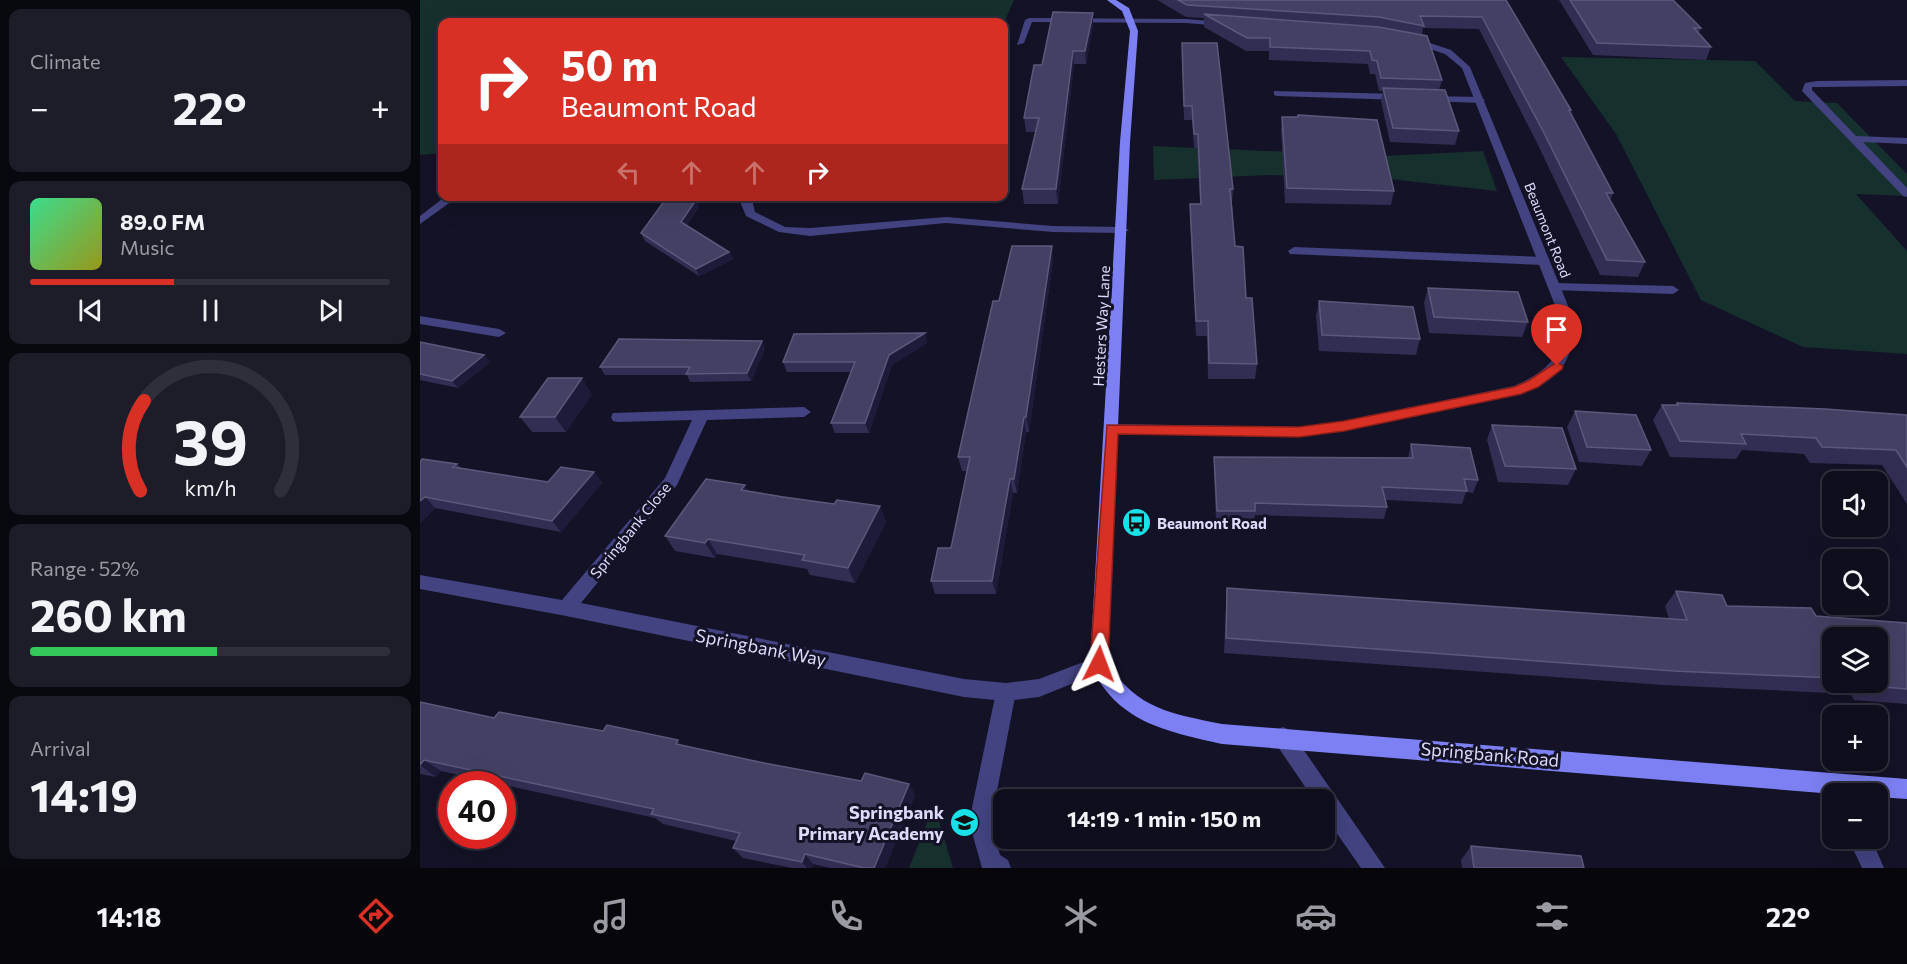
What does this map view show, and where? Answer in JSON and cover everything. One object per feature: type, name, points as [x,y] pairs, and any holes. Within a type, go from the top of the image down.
[{"type":"street","points":[[1111,0],[1126,10],[1132,23]]},
{"type":"street","points":[[1020,43],[1029,20],[1132,23],[1186,21],[1234,25]]},
{"type":"street","name":"Hesters Way Lane","points":[[1099,664],[1123,230],[1125,142],[1134,31],[1132,23]]},
{"type":"street","name":"Beaumont Road","points":[[1112,429],[1299,432],[1344,426],[1517,390],[1546,376],[1564,356],[1568,341],[1567,326],[1555,287],[1466,66],[1459,58],[1435,46],[1396,38]]},
{"type":"street","points":[[1907,83],[1808,85],[1807,91],[1907,194]]},
{"type":"street","points":[[1277,93],[1408,98]]},
{"type":"street","points":[[1420,98],[1480,100]]},
{"type":"street","points":[[1855,139],[1907,141]]},
{"type":"street","points":[[422,219],[447,201]]},
{"type":"street","points":[[748,201],[750,214],[783,230],[838,231],[946,220],[1053,229],[1123,230]]},
{"type":"street","points":[[1294,251],[1545,261]]},
{"type":"street","points":[[1555,287],[1673,290]]},
{"type":"street","points":[[420,320],[499,333]]},
{"type":"street","points":[[618,417],[804,412]]},
{"type":"street","name":"Springbank Close","points":[[566,608],[672,481],[702,415]]},
{"type":"street","name":"Springbank Way","points":[[420,582],[566,608],[964,688],[1006,692],[1039,688],[1099,664]]},
{"type":"street","name":"Springbank Road","points":[[1099,664],[1116,693],[1137,708],[1161,720],[1222,734],[1283,737],[1822,787]]},
{"type":"street","points":[[1000,868],[991,862],[980,822],[1006,692]]},
{"type":"street","points":[[1283,737],[1374,868]]},
{"type":"street","name":"Springbank Road","points":[[1888,789],[1907,789]]},
{"type":"street","points":[[1864,849],[1873,868]]},
{"type":"green space","points":[[420,0],[1014,0],[1006,18],[438,18],[438,153],[420,155]]},
{"type":"green space","points":[[1561,57],[1755,61],[1795,101],[1837,103],[1907,174],[1907,196],[1856,194],[1907,251],[1907,354],[1803,347],[1701,300],[1616,134]]},
{"type":"green space","points":[[1153,146],[1385,156],[1483,151],[1497,191],[1390,179],[1271,175],[1154,180]]},
{"type":"green space","points":[[934,805],[953,868],[909,868]]},
{"type":"building","points":[[1178,0],[1506,0],[1571,110],[1569,110],[1613,193],[1606,193],[1645,262],[1607,260],[1543,131],[1482,17],[1420,16],[1424,26],[1379,17],[1187,5]]},
{"type":"building","points":[[1570,0],[1673,0],[1701,28],[1694,28],[1711,47],[1597,43]]},
{"type":"building","points":[[1053,12],[1093,13],[1085,51],[1073,51],[1056,189],[1022,189],[1039,118],[1024,118],[1034,65],[1042,65]]},
{"type":"building","points":[[1204,14],[1379,27],[1427,36],[1442,80],[1381,78],[1377,61],[1372,60],[1370,51],[1270,47],[1270,38],[1247,38]]},
{"type":"building","points":[[1182,43],[1217,43],[1233,189],[1230,189],[1235,246],[1243,247],[1246,298],[1252,298],[1257,364],[1209,363],[1208,321],[1196,321],[1190,204],[1201,204],[1198,134],[1194,134],[1192,106],[1184,106]]},
{"type":"building","points":[[1383,88],[1445,90],[1459,131],[1393,128]]},
{"type":"building","points":[[1298,115],[1377,120],[1394,191],[1287,188],[1282,117],[1298,117]]},
{"type":"building","points":[[664,201],[695,201],[681,222],[729,252],[696,269],[641,233]]},
{"type":"building","points":[[1012,246],[1052,246],[1026,417],[1024,417],[1014,479],[1010,479],[992,581],[931,581],[938,548],[951,548],[970,457],[958,457],[993,301],[999,301]]},
{"type":"building","points":[[1428,288],[1518,292],[1528,322],[1434,317]]},
{"type":"building","points":[[1319,301],[1413,307],[1420,339],[1322,335]]},
{"type":"building","points":[[925,333],[889,355],[865,423],[831,423],[855,362],[783,362],[794,334]]},
{"type":"building","points":[[619,339],[762,341],[747,373],[686,374],[690,367],[600,367]]},
{"type":"building","points":[[420,342],[484,355],[452,381],[420,374]]},
{"type":"building","points":[[548,378],[582,378],[555,417],[520,417]]},
{"type":"building","points":[[1677,403],[1907,415],[1907,467],[1896,450],[1822,447],[1816,438],[1741,434],[1746,444],[1680,441],[1662,405],[1678,405]]},
{"type":"building","points":[[1575,411],[1636,415],[1651,450],[1587,447]]},
{"type":"building","points":[[1492,425],[1562,428],[1576,469],[1505,466]]},
{"type":"building","points":[[1411,444],[1470,448],[1478,480],[1464,479],[1467,491],[1382,487],[1387,507],[1255,503],[1255,511],[1217,511],[1214,457],[1413,458]]},
{"type":"building","points":[[422,459],[457,464],[453,467],[548,482],[561,467],[594,472],[552,521],[425,497],[420,501],[420,462]]},
{"type":"building","points":[[706,479],[745,485],[741,490],[783,497],[834,504],[837,500],[880,506],[848,568],[802,560],[805,555],[708,539],[705,543],[665,536]]},
{"type":"building","points":[[1227,588],[1687,620],[1676,591],[1722,595],[1727,606],[1811,608],[1816,616],[1907,623],[1907,689],[1888,687],[1888,627],[1822,627],[1822,678],[1674,671],[1226,638]]},
{"type":"building","points":[[420,702],[494,718],[499,712],[603,731],[607,725],[678,740],[676,744],[764,763],[861,781],[865,773],[909,784],[874,868],[864,868],[805,854],[802,862],[733,848],[740,833],[651,814],[654,809],[516,780],[516,771],[476,771],[424,760],[420,765]]},
{"type":"building","points":[[1471,846],[1581,856],[1584,868],[1474,868]]},
{"type":"place","name":"Beaumont Road","points":[[1136,523]]},
{"type":"place","name":"Springbank Primary Academy","points":[[965,822]]},
{"type":"route","points":[[1099,664],[1112,429],[1299,432],[1344,426],[1517,390],[1533,384],[1557,366]]}]
